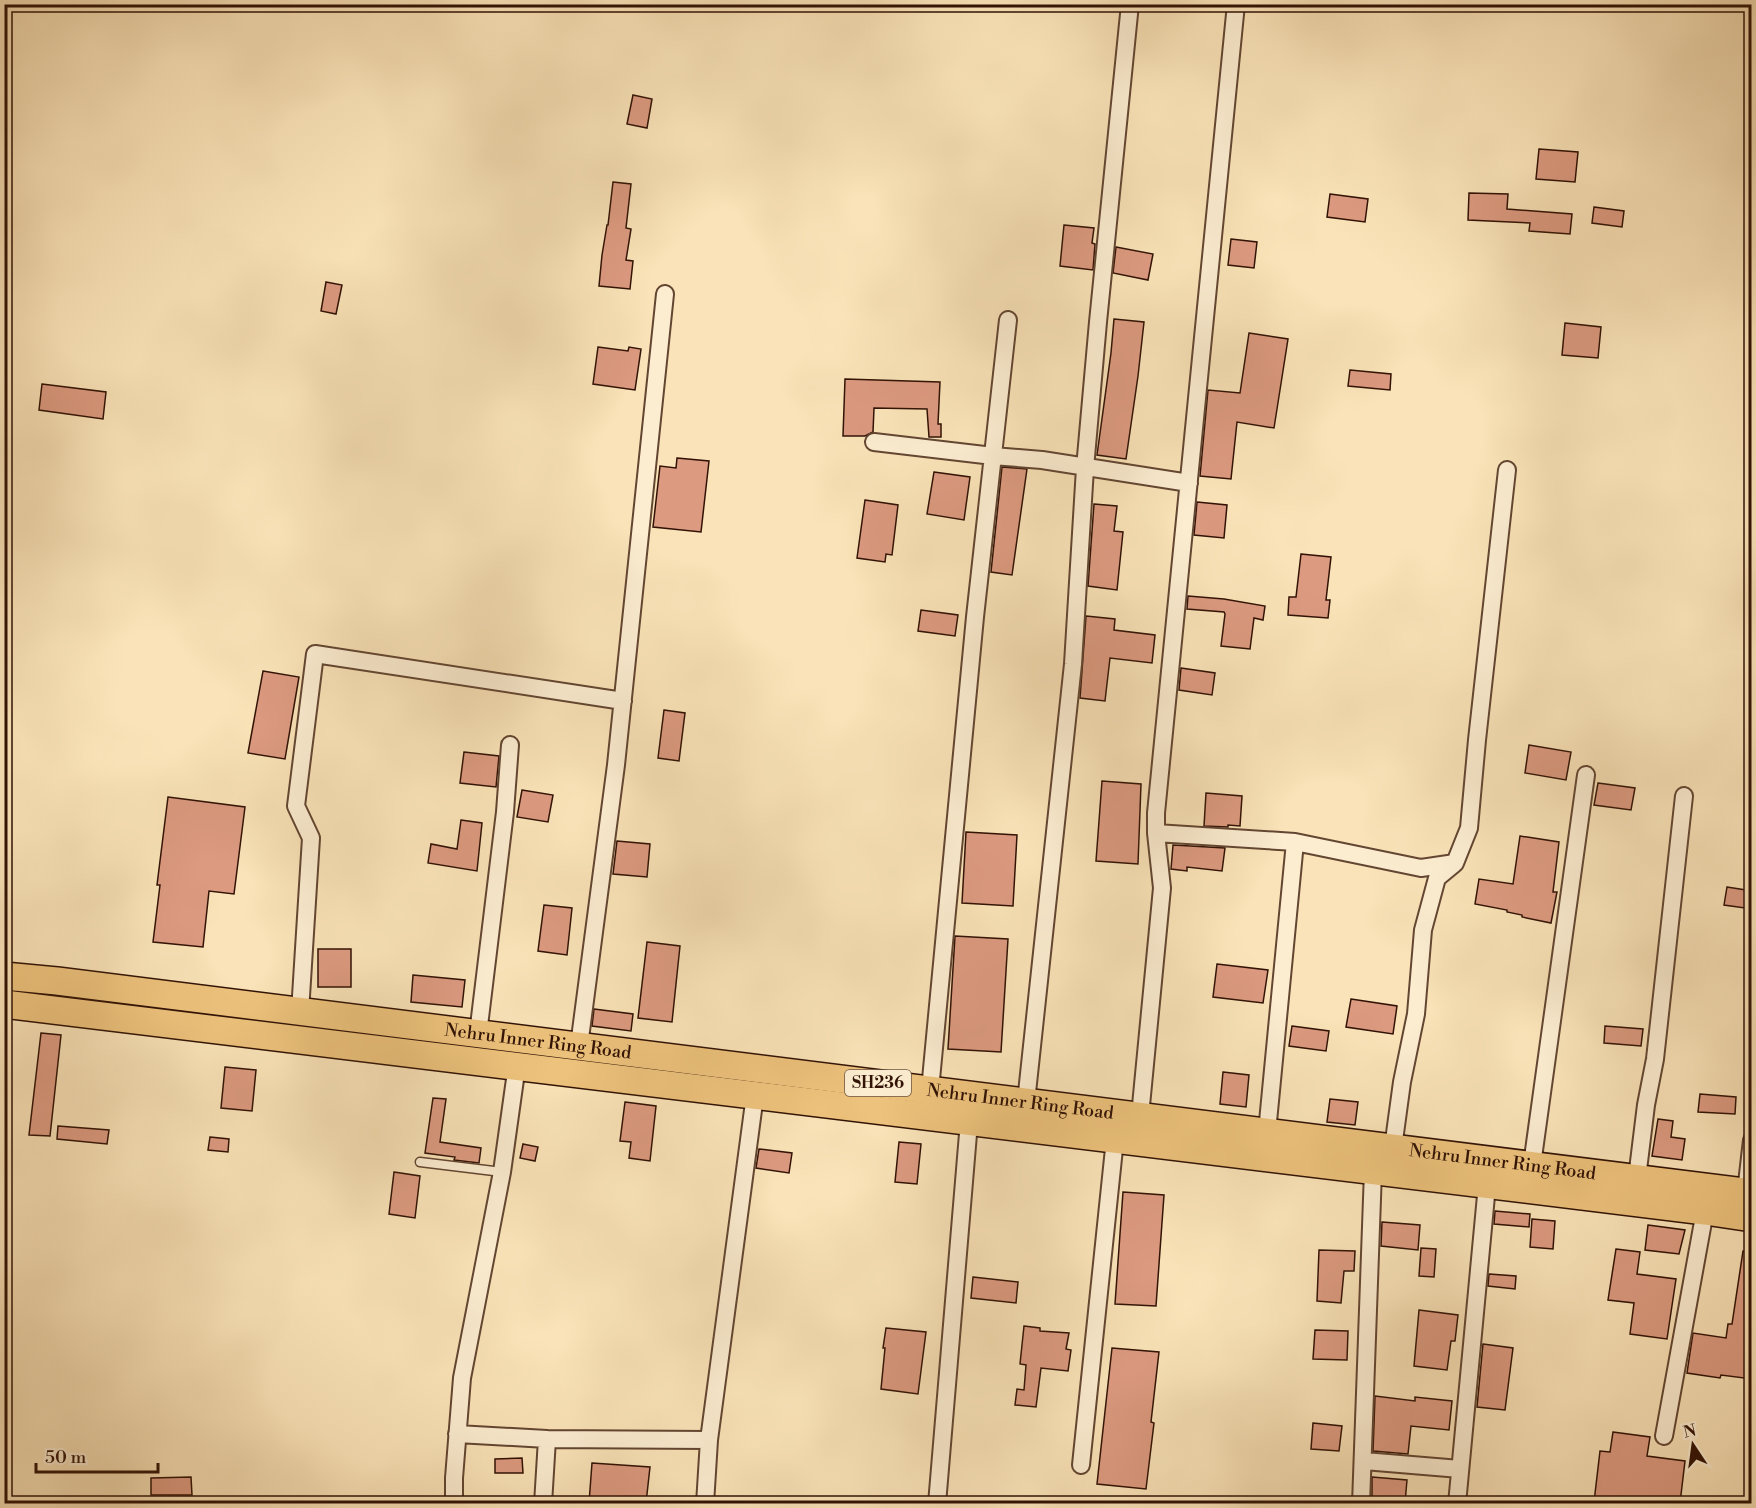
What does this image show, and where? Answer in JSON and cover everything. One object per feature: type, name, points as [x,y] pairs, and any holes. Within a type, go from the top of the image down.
[{"type":"main road","name":"Nehru Inner Ring Road","points":[[4,976],[1749,1193]]},
{"type":"main road","name":"SH236","points":[[4,1004],[1752,1218]]},
{"type":"street","points":[[1026,1102],[1073,663],[1085,468],[1130,4]]},
{"type":"street","points":[[1140,1116],[1162,888],[1156,813],[1236,4]]},
{"type":"street","points":[[579,1046],[616,765],[665,294]]},
{"type":"street","points":[[930,1090],[975,617],[1008,320]]},
{"type":"street","points":[[874,442],[1042,460],[1188,483]]},
{"type":"street","points":[[1393,1148],[1402,1083],[1416,1014],[1423,930],[1437,878],[1455,863],[1469,828],[1507,470]]},
{"type":"street","points":[[300,1012],[311,838],[296,806],[315,654],[623,701]]},
{"type":"street","points":[[478,1034],[505,812],[510,745]]},
{"type":"street","points":[[1532,1165],[1586,775]]},
{"type":"street","points":[[1637,1178],[1646,1105],[1655,1059],[1684,796]]},
{"type":"street","points":[[1156,833],[1295,842],[1421,868],[1455,863]]},
{"type":"street","points":[[1267,1132],[1295,842]]},
{"type":"street","points":[[454,1503],[462,1378],[502,1172],[517,1065]]},
{"type":"street","points":[[705,1503],[709,1440],[755,1095]]},
{"type":"street","points":[[937,1503],[969,1122]]},
{"type":"street","points":[[1081,1465],[1115,1139]]},
{"type":"street","points":[[1749,1193],[1752,1140]]},
{"type":"street","points":[[1361,1503],[1373,1171]]},
{"type":"street","points":[[1457,1503],[1487,1185]]},
{"type":"street","points":[[1664,1436],[1705,1211]]},
{"type":"street","points":[[457,1434],[547,1439],[709,1440]]},
{"type":"street","points":[[543,1503],[547,1439]]},
{"type":"street","points":[[1364,1461],[1460,1469]]},
{"type":"lane","points":[[420,1162],[502,1172]]},
{"type":"building","points":[[633,95],[652,99],[647,128],[627,124]]},
{"type":"building","points":[[1539,149],[1578,152],[1575,182],[1536,179]]},
{"type":"building","points":[[613,182],[631,184],[626,228],[631,229],[626,260],[633,261],[630,289],[599,286]]},
{"type":"building","points":[[1469,193],[1508,194],[1507,209],[1572,214],[1570,234],[1529,231],[1530,223],[1468,220]]},
{"type":"building","points":[[1330,194],[1368,199],[1365,222],[1327,217]]},
{"type":"building","points":[[1594,207],[1624,211],[1622,227],[1592,223]]},
{"type":"building","points":[[1064,225],[1094,228],[1093,270],[1060,266]]},
{"type":"building","points":[[1231,239],[1257,242],[1254,268],[1228,265]]},
{"type":"building","points":[[1116,247],[1153,254],[1148,280],[1113,273]]},
{"type":"building","points":[[326,282],[342,285],[336,314],[321,311]]},
{"type":"building","points":[[1114,319],[1144,322],[1126,459],[1097,455]]},
{"type":"building","points":[[1565,323],[1601,327],[1598,358],[1562,355]]},
{"type":"building","points":[[1249,333],[1288,339],[1274,428],[1237,422],[1231,479],[1200,476],[1208,390],[1240,393]]},
{"type":"building","points":[[598,347],[628,351],[629,347],[641,349],[635,390],[593,384]]},
{"type":"building","points":[[1350,370],[1391,374],[1390,390],[1348,386]]},
{"type":"building","points":[[845,379],[940,382],[938,424],[941,424],[941,437],[929,437],[927,409],[874,408],[873,432],[865,436],[843,436]]},
{"type":"building","points":[[42,384],[106,392],[103,419],[39,410]]},
{"type":"building","points":[[677,458],[709,461],[701,532],[653,527],[660,466],[676,468]]},
{"type":"building","points":[[1002,467],[1027,469],[1012,575],[991,572]]},
{"type":"building","points":[[934,472],[970,477],[964,520],[927,514]]},
{"type":"building","points":[[865,500],[898,505],[892,555],[886,554],[885,562],[857,558]]},
{"type":"building","points":[[1197,502],[1227,505],[1224,538],[1194,535]]},
{"type":"building","points":[[1094,504],[1117,506],[1114,531],[1123,532],[1117,590],[1088,586]]},
{"type":"building","points":[[1301,554],[1331,557],[1326,600],[1330,600],[1328,618],[1288,615],[1289,597],[1296,597]]},
{"type":"building","points":[[1188,596],[1265,606],[1263,620],[1254,618],[1250,649],[1221,646],[1224,612],[1187,609]]},
{"type":"building","points":[[921,610],[958,615],[955,636],[918,631]]},
{"type":"building","points":[[1086,616],[1115,619],[1114,630],[1155,635],[1152,663],[1110,658],[1105,701],[1080,698]]},
{"type":"building","points":[[1181,668],[1215,673],[1212,695],[1179,690]]},
{"type":"building","points":[[263,671],[299,677],[285,759],[248,753]]},
{"type":"building","points":[[664,710],[685,713],[679,761],[658,758]]},
{"type":"building","points":[[1529,745],[1571,752],[1566,780],[1525,773]]},
{"type":"building","points":[[464,752],[499,756],[496,787],[460,783]]},
{"type":"building","points":[[1102,781],[1141,784],[1138,864],[1096,861]]},
{"type":"building","points":[[1598,783],[1635,788],[1631,810],[1594,805]]},
{"type":"building","points":[[522,790],[553,795],[548,822],[517,817]]},
{"type":"building","points":[[1206,793],[1242,796],[1240,826],[1204,826]]},
{"type":"building","points":[[168,797],[245,807],[234,894],[209,891],[203,947],[153,942],[160,885],[157,885]]},
{"type":"building","points":[[461,820],[482,823],[477,871],[428,863],[431,844],[457,849]]},
{"type":"building","points":[[966,832],[1017,835],[1013,906],[962,903]]},
{"type":"building","points":[[1520,836],[1559,842],[1553,892],[1557,892],[1551,923],[1522,917],[1522,915],[1507,912],[1507,910],[1475,904],[1479,879],[1513,884]]},
{"type":"building","points":[[617,841],[650,844],[647,877],[613,874]]},
{"type":"building","points":[[1173,845],[1225,848],[1222,871],[1187,867],[1187,871],[1171,869]]},
{"type":"building","points":[[1727,887],[1752,891],[1752,909],[1724,905]]},
{"type":"building","points":[[544,905],[572,908],[567,955],[538,951]]},
{"type":"building","points":[[955,936],[1008,939],[1001,1052],[948,1049]]},
{"type":"building","points":[[647,942],[680,946],[672,1022],[638,1018]]},
{"type":"building","points":[[318,949],[351,949],[351,987],[318,987]]},
{"type":"building","points":[[1217,964],[1268,970],[1263,1003],[1213,997]]},
{"type":"building","points":[[413,975],[465,980],[462,1007],[411,1002]]},
{"type":"building","points":[[1351,999],[1397,1006],[1393,1034],[1346,1027]]},
{"type":"building","points":[[594,1009],[633,1014],[631,1031],[592,1026]]},
{"type":"building","points":[[1292,1026],[1329,1031],[1326,1051],[1289,1046]]},
{"type":"building","points":[[1605,1026],[1643,1029],[1641,1046],[1604,1043]]},
{"type":"building","points":[[41,1033],[61,1035],[50,1136],[29,1135]]},
{"type":"building","points":[[225,1067],[256,1070],[252,1111],[221,1108]]},
{"type":"building","points":[[1223,1072],[1249,1075],[1246,1107],[1220,1104]]},
{"type":"building","points":[[1700,1094],[1736,1097],[1735,1114],[1698,1112]]},
{"type":"building","points":[[433,1098],[446,1099],[440,1142],[481,1148],[479,1163],[425,1153]]},
{"type":"building","points":[[1330,1099],[1358,1102],[1355,1125],[1327,1122]]},
{"type":"building","points":[[625,1102],[656,1106],[650,1161],[629,1158],[631,1142],[620,1141]]},
{"type":"building","points":[[1658,1119],[1673,1121],[1671,1137],[1685,1139],[1682,1160],[1652,1156]]},
{"type":"building","points":[[58,1126],[109,1130],[107,1144],[57,1139]]},
{"type":"building","points":[[210,1137],[229,1139],[228,1152],[208,1150]]},
{"type":"building","points":[[899,1142],[921,1144],[917,1184],[895,1182]]},
{"type":"building","points":[[523,1144],[538,1147],[535,1161],[520,1158]]},
{"type":"building","points":[[759,1149],[792,1153],[789,1173],[756,1168]]},
{"type":"building","points":[[394,1172],[420,1176],[415,1218],[389,1214]]},
{"type":"building","points":[[1123,1192],[1164,1195],[1156,1306],[1115,1304]]},
{"type":"building","points":[[1495,1211],[1530,1214],[1529,1227],[1494,1224]]},
{"type":"building","points":[[1532,1219],[1555,1221],[1553,1249],[1530,1247]]},
{"type":"building","points":[[1382,1222],[1420,1225],[1418,1250],[1381,1246]]},
{"type":"building","points":[[1648,1225],[1685,1230],[1679,1254],[1645,1250]]},
{"type":"building","points":[[1421,1248],[1436,1249],[1434,1277],[1419,1276]]},
{"type":"building","points":[[1616,1249],[1640,1252],[1637,1274],[1676,1279],[1667,1339],[1630,1334],[1634,1303],[1608,1300]]},
{"type":"building","points":[[1319,1250],[1355,1251],[1354,1271],[1344,1271],[1341,1303],[1317,1301]]},
{"type":"building","points":[[1743,1251],[1752,1252],[1752,1379],[1721,1375],[1720,1378],[1687,1373],[1693,1333],[1726,1338],[1728,1324],[1732,1324]]},
{"type":"building","points":[[1489,1274],[1516,1276],[1515,1289],[1488,1286]]},
{"type":"building","points":[[973,1277],[1018,1282],[1016,1303],[971,1298]]},
{"type":"building","points":[[1419,1310],[1458,1315],[1455,1341],[1451,1341],[1447,1370],[1414,1366]]},
{"type":"building","points":[[1024,1326],[1040,1328],[1040,1331],[1069,1333],[1066,1349],[1071,1350],[1068,1371],[1041,1368],[1036,1407],[1015,1405],[1017,1389],[1024,1390],[1026,1365],[1020,1364]]},
{"type":"building","points":[[886,1328],[926,1332],[918,1394],[881,1389]]},
{"type":"building","points":[[1315,1330],[1348,1331],[1347,1360],[1313,1359]]},
{"type":"building","points":[[1483,1344],[1513,1348],[1505,1410],[1477,1407]]},
{"type":"building","points":[[1112,1348],[1159,1352],[1146,1489],[1097,1484]]},
{"type":"building","points":[[1375,1396],[1415,1401],[1415,1397],[1452,1401],[1449,1430],[1411,1426],[1408,1454],[1373,1451]]},
{"type":"building","points":[[1313,1423],[1342,1426],[1339,1451],[1311,1449]]},
{"type":"building","points":[[1613,1432],[1650,1437],[1647,1456],[1685,1461],[1680,1503],[1594,1502],[1600,1451],[1610,1452]]},
{"type":"building","points":[[522,1458],[523,1473],[495,1473],[495,1459]]},
{"type":"building","points":[[592,1463],[650,1467],[646,1503],[589,1503]]},
{"type":"building","points":[[191,1477],[192,1495],[151,1495],[151,1478]]},
{"type":"building","points":[[1372,1477],[1407,1480],[1405,1503],[1372,1503]]}]
